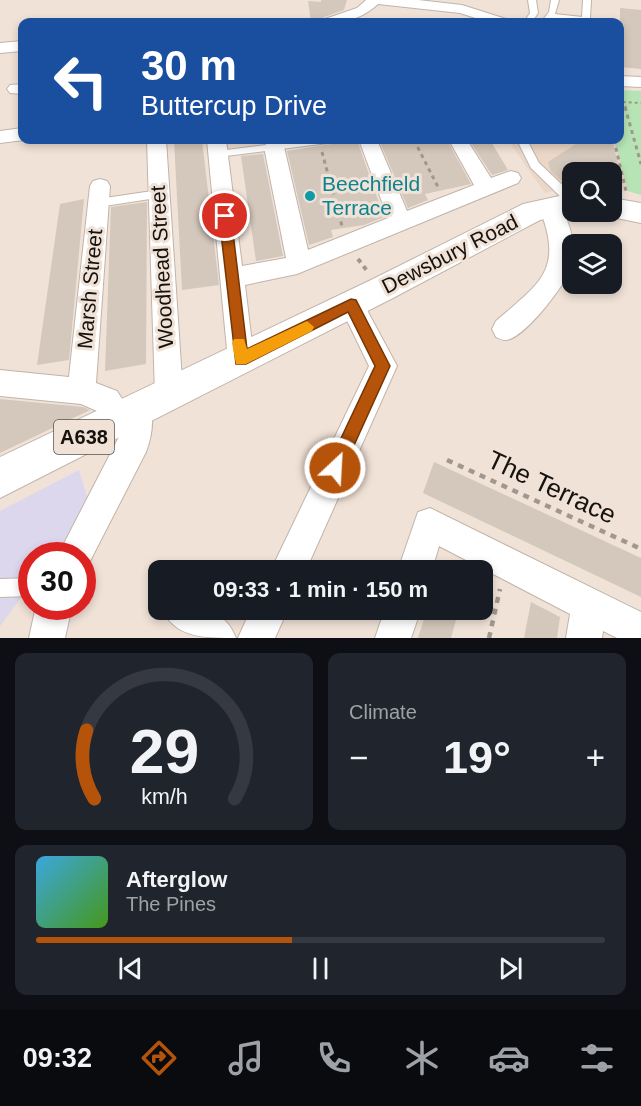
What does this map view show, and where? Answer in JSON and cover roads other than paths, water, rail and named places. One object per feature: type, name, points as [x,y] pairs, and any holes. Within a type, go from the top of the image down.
[{"type":"main road","name":"Dewsbury Road","points":[[142,408],[533,211],[562,205]]},
{"type":"main road","name":"A638","points":[[0,478],[142,408]]},
{"type":"street","points":[[342,18],[362,11],[375,0],[462,9],[489,18]]},
{"type":"street","points":[[414,3],[423,18]]},
{"type":"street","points":[[0,48],[18,46]]},
{"type":"street","points":[[624,81],[641,82]]},
{"type":"street","points":[[0,137],[18,135]]},
{"type":"street","name":"Woodhead Street","points":[[82,542],[135,441],[142,408],[159,194],[156,144]]},
{"type":"street","points":[[370,144],[401,222]]},
{"type":"street","points":[[460,144],[486,188]]},
{"type":"street","points":[[217,147],[241,360]]},
{"type":"street","points":[[274,147],[298,263]]},
{"type":"street","points":[[232,278],[298,263],[511,178]]},
{"type":"street","name":"Marsh Street","points":[[81,391],[99,194]]},
{"type":"street","points":[[506,329],[548,290],[561,270],[564,222]]},
{"type":"street","points":[[293,560],[383,366],[351,304]]},
{"type":"street","points":[[0,383],[81,391],[107,401],[142,408]]},
{"type":"street","points":[[418,560],[430,524],[506,562],[587,621],[641,631]]},
{"type":"street","points":[[47,638],[51,620]]},
{"type":"street","points":[[192,620],[218,638]]},
{"type":"street","points":[[256,638],[265,620]]},
{"type":"street","points":[[393,638],[399,620]]},
{"type":"lane","points":[[531,18],[534,13],[532,0]]},
{"type":"lane","points":[[548,18],[553,12],[555,0]]},
{"type":"lane","points":[[586,18],[587,0]]},
{"type":"lane","points":[[217,147],[274,147],[295,144]]},
{"type":"lane","points":[[524,144],[535,165],[562,200]]},
{"type":"lane","points":[[99,194],[159,194]]},
{"type":"lane","points":[[0,588],[18,587]]},
{"type":"place","name":"Beechfield Terrace","points":[[310,196]]}]
